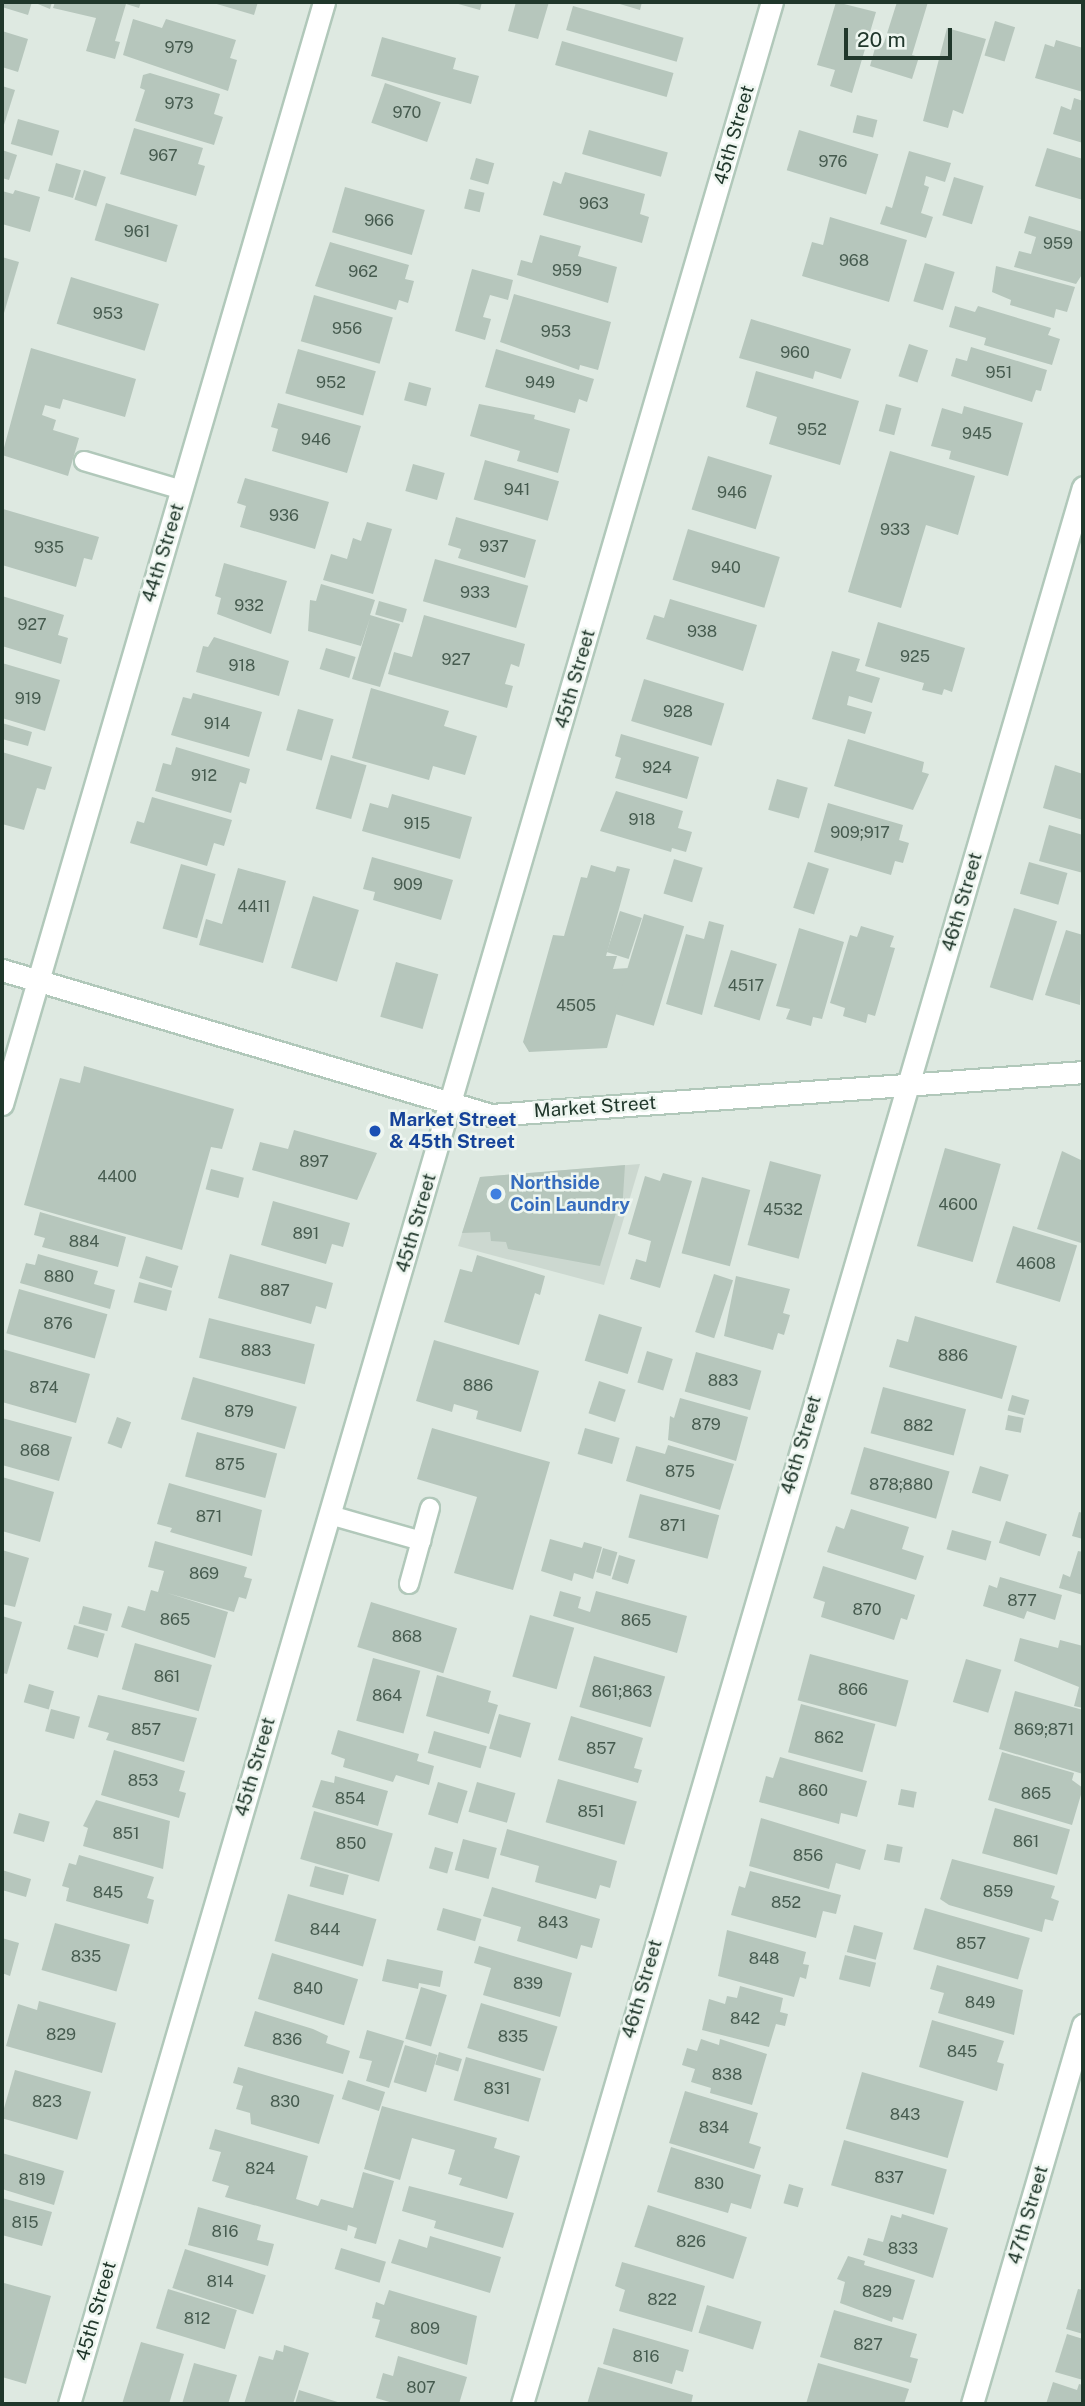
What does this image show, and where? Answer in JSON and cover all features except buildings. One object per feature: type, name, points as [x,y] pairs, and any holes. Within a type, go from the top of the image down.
[{"type":"street","name":"44th Street","points":[[2,1104],[324,2]]},
{"type":"street","name":"45th Street","points":[[69,2404],[772,2]]},
{"type":"street","name":"46th Street","points":[[522,2404],[1083,487]]},
{"type":"street","name":"Market Street","points":[[2,970],[491,1115],[1083,1072]]},
{"type":"street","name":"47th Street","points":[[972,2404],[1083,2025]]},
{"type":"lane","points":[[84,461],[182,490]]},
{"type":"lane","points":[[409,1584],[430,1508]]},
{"type":"lane","points":[[330,1515],[421,1541]]},
{"type":"shaded area","points":[[640,1164],[604,1285],[458,1246],[480,1177]]},
{"type":"place","name":"Market Street & 45th Street","points":[[375,1131]]},
{"type":"place","name":"Northside Coin Laundry","points":[[496,1194]]}]
